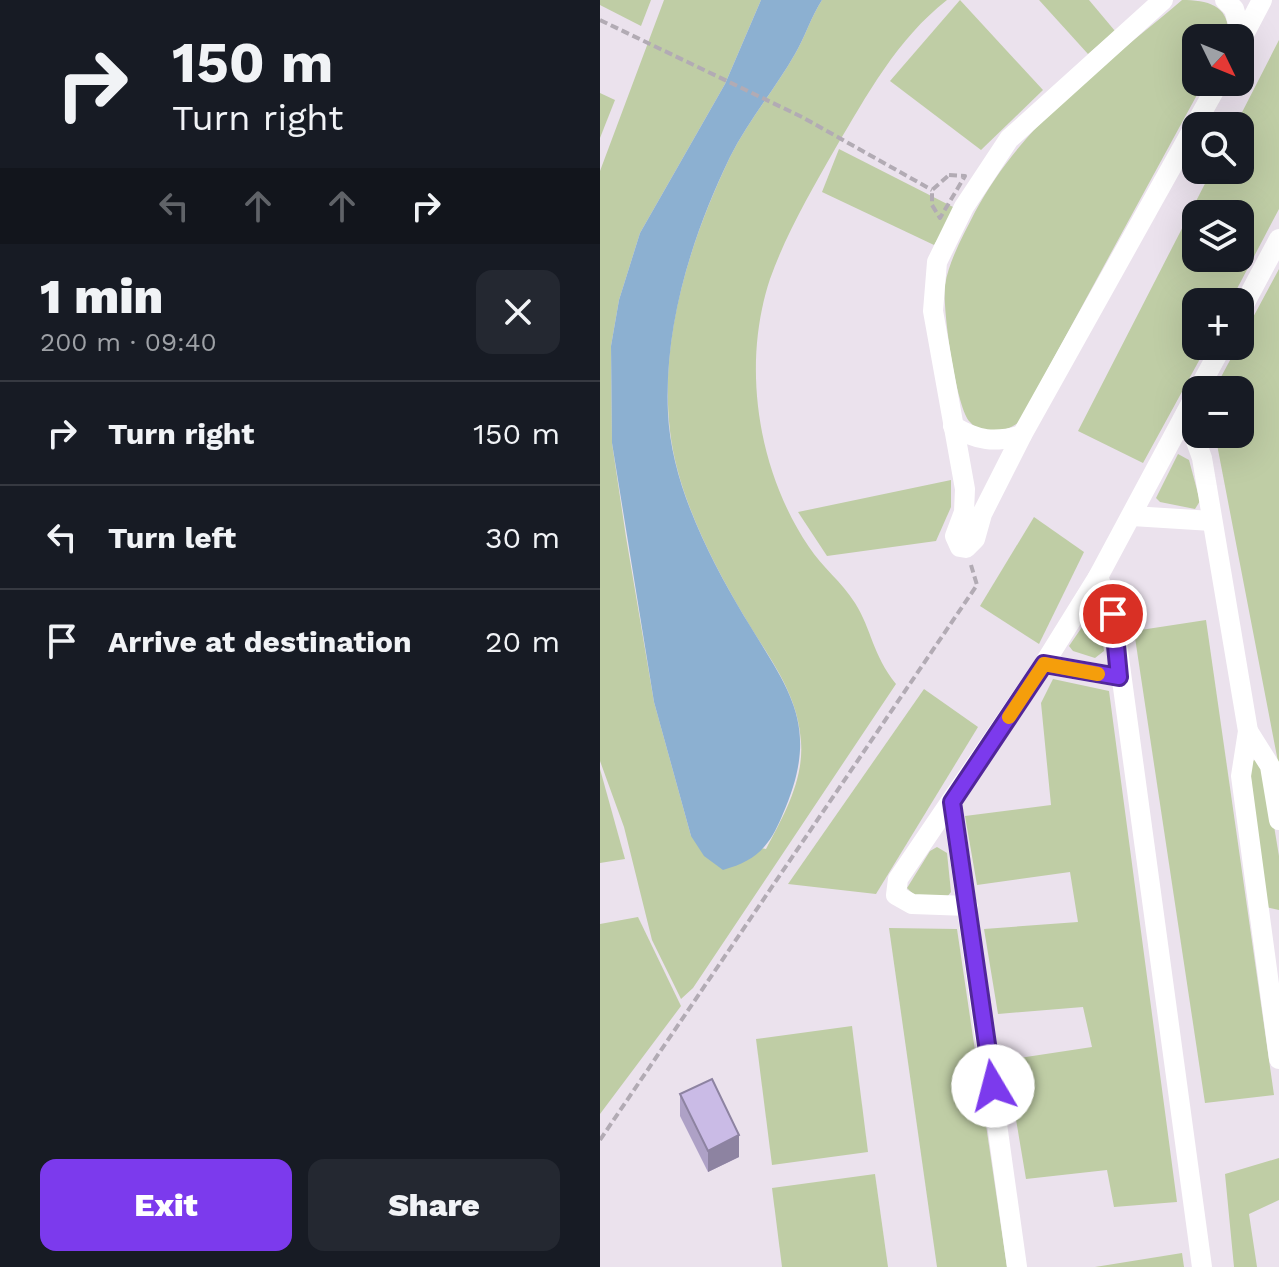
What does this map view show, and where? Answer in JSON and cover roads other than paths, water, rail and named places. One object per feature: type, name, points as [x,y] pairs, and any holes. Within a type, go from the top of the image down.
[{"type":"street","points":[[1163,0],[1009,139],[964,207],[937,262],[933,311],[965,489],[955,542],[966,548],[975,539],[982,514],[1022,435],[1211,96]]},
{"type":"street","points":[[1225,0],[1234,9],[1237,24]]},
{"type":"street","points":[[1249,24],[1262,0]]},
{"type":"street","points":[[1253,288],[1279,239]]},
{"type":"street","points":[[968,906],[912,904],[896,895],[898,879],[1044,664],[1098,577],[1182,421]]},
{"type":"street","points":[[953,426],[986,440],[1001,441],[1022,435]]},
{"type":"street","points":[[1199,448],[1248,731],[1241,776],[1269,920],[1279,1059]]},
{"type":"street","points":[[1132,516],[1212,521]]},
{"type":"street","points":[[1098,577],[1113,614],[1119,677],[1202,1267]]},
{"type":"street","points":[[1044,664],[1119,677]]},
{"type":"street","points":[[1248,731],[1270,766],[1279,820]]},
{"type":"street","points":[[952,802],[1017,1267]]},
{"type":"water","points":[[761,0],[822,0],[795,54],[737,144],[716,187],[683,281],[668,380],[668,413],[676,466],[694,519],[718,569],[787,689],[800,733],[794,785],[772,836],[753,857],[723,870],[704,856],[691,836],[654,702],[612,443],[611,346],[619,300],[640,233],[725,84]]}]
